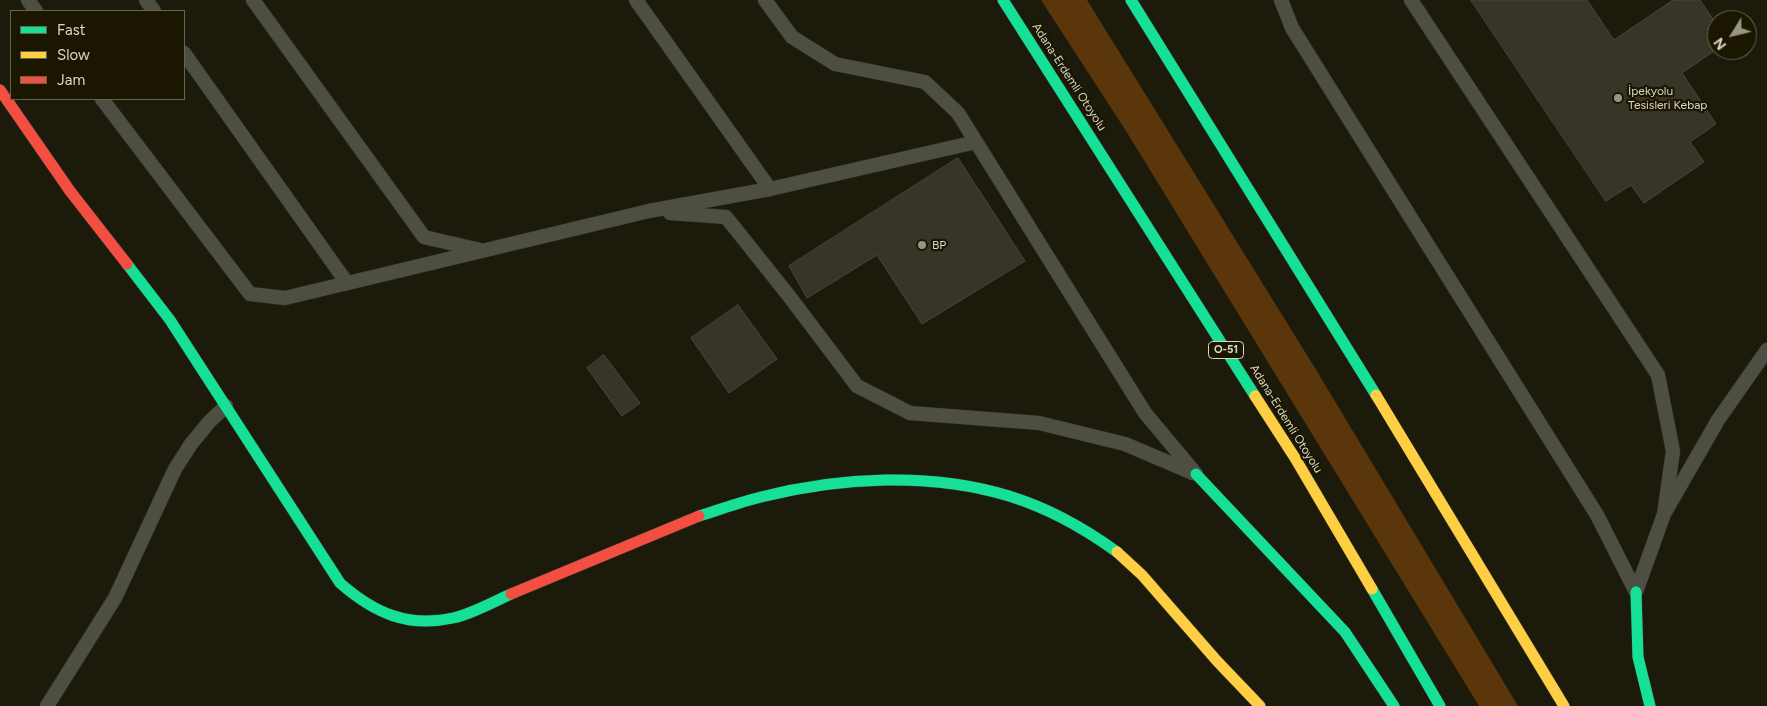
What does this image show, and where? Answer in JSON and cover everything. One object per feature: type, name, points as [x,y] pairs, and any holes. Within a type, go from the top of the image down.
[{"type":"main road","name":"Adana-Erdemli Otoyolu","points":[[1003,0],[1295,458],[1440,706]]},
{"type":"main road","points":[[1131,0],[1329,317],[1564,706]]},
{"type":"main road","points":[[0,90],[70,192],[170,320],[340,583],[360,601],[390,617],[412,622],[434,622],[455,618],[685,521],[762,497],[801,489],[846,484],[890,482],[935,483],[971,487],[1007,495],[1042,508],[1104,542],[1155,588],[1177,615],[1260,706]]},
{"type":"main road","points":[[1196,474],[1345,632],[1394,706]]},
{"type":"main road","points":[[1636,592],[1638,656],[1650,706]]},
{"type":"lane","points":[[253,0],[424,237],[482,251]]},
{"type":"lane","points":[[636,0],[770,190]]},
{"type":"lane","points":[[765,0],[792,37],[835,64],[925,82],[958,114],[1145,413],[1196,474]]},
{"type":"lane","points":[[1281,0],[1292,28],[1596,514],[1636,592]]},
{"type":"lane","points":[[1411,0],[1658,375],[1673,450],[1664,514]]},
{"type":"lane","points":[[185,54],[347,283]]},
{"type":"lane","points":[[103,100],[250,294],[285,298],[649,211],[770,190],[976,142]]},
{"type":"lane","points":[[649,211],[726,217],[857,386],[910,413],[1039,423],[1125,444],[1196,474]]},
{"type":"lane","points":[[1636,592],[1664,514],[1718,420],[1767,350]]},
{"type":"lane","points":[[47,706],[115,598],[175,469],[191,444],[210,421],[226,406]]},
{"type":"shaded area","points":[[1041,0],[1087,0],[1315,368],[1518,706],[1479,706],[1126,131]]},
{"type":"building","name":"İpekyolu Tesisleri Kebap","points":[[1471,0],[1587,0],[1614,40],[1673,0],[1700,0],[1707,10],[1707,56],[1682,73],[1716,124],[1690,142],[1704,162],[1644,203],[1631,185],[1606,201]]},
{"type":"building","points":[[958,158],[1025,261],[922,324],[877,255],[807,298],[789,266]]},
{"type":"building","points":[[738,305],[777,359],[729,393],[691,338]]},
{"type":"building","points":[[604,355],[640,403],[622,416],[587,368]]},
{"type":"traffic: fast","points":[[1003,0],[1255,396]]},
{"type":"traffic: fast","points":[[1131,0],[1376,395]]},
{"type":"traffic: fast","points":[[127,264],[170,320],[340,583],[353,594],[379,610],[392,616],[421,621],[437,621],[460,616],[511,594]]},
{"type":"traffic: fast","points":[[1196,474],[1345,632],[1394,706]]},
{"type":"traffic: fast","points":[[699,516],[791,490],[854,482],[917,480],[979,488],[1038,506],[1092,535],[1117,552]]},
{"type":"traffic: fast","points":[[1372,589],[1440,706]]},
{"type":"traffic: fast","points":[[1636,592],[1638,657],[1650,706]]},
{"type":"traffic: slow","points":[[1376,395],[1564,706]]},
{"type":"traffic: slow","points":[[1255,396],[1295,458],[1372,589]]},
{"type":"traffic: slow","points":[[1117,552],[1142,575],[1217,661],[1260,706]]},
{"type":"traffic: jam","points":[[0,90],[70,191],[127,264]]},
{"type":"traffic: jam","points":[[511,594],[699,516]]},
{"type":"place","name":"İpekyolu Tesisleri Kebap","points":[[1618,98]]},
{"type":"place","name":"BP","points":[[922,245]]}]
